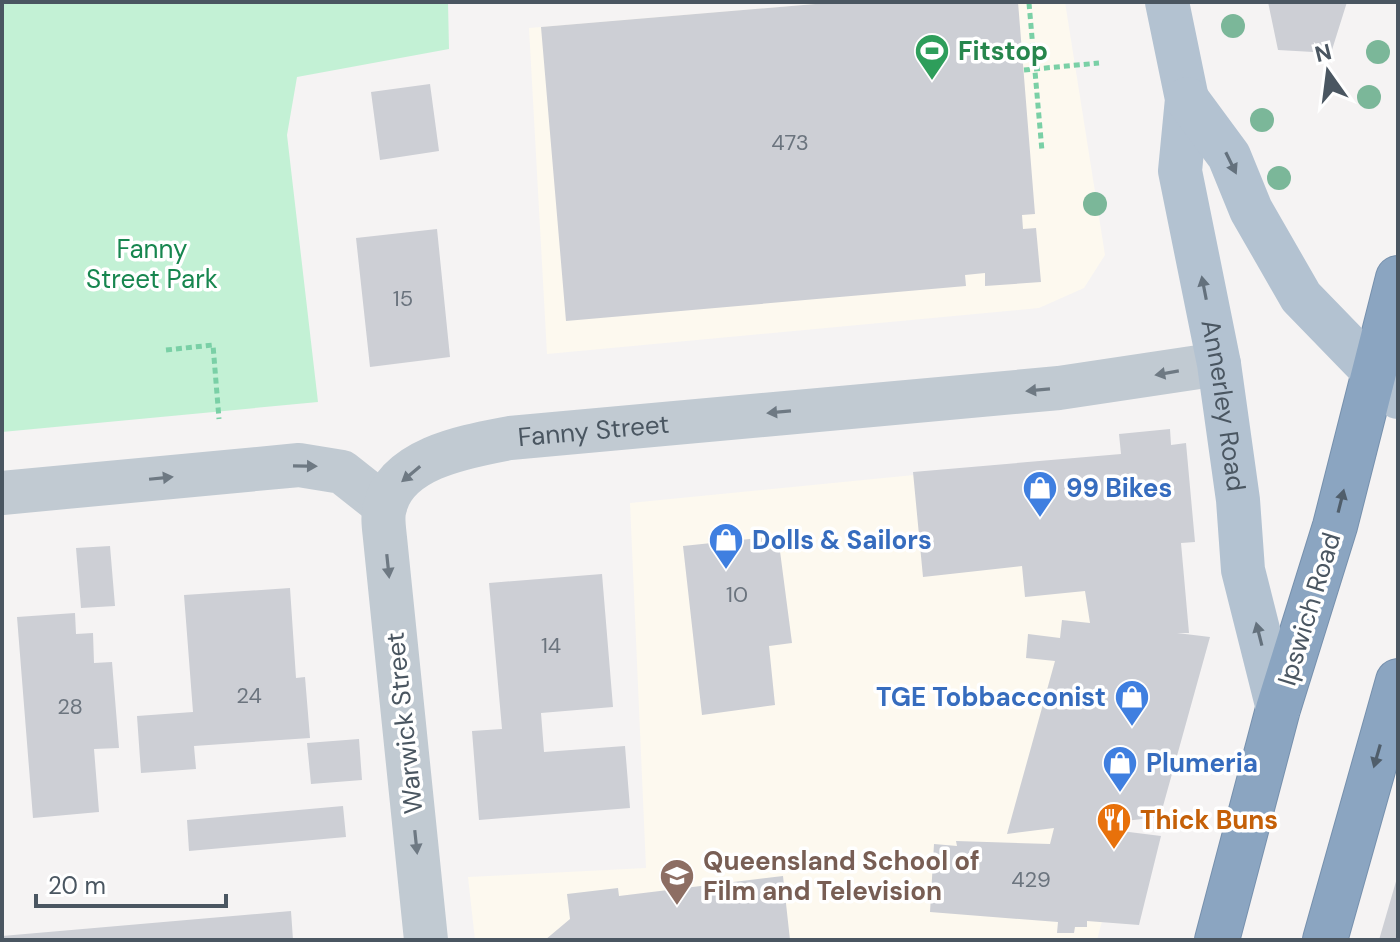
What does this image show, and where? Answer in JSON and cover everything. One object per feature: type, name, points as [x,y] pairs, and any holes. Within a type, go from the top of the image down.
[{"type":"highway","name":"Ipswich Road","points":[[1217,940],[1278,709],[1335,526],[1385,385],[1398,278]]},
{"type":"highway","points":[[1325,940],[1398,681]]},
{"type":"main road","name":"Annerley Road","points":[[1167,2],[1187,99],[1180,171],[1219,364],[1238,500],[1243,570],[1278,709]]},
{"type":"main road","name":"Annerley Road","points":[[1187,99],[1229,156],[1257,222],[1301,297],[1385,385]]},
{"type":"street","name":"Fanny Street","points":[[385,506],[414,470],[447,450],[510,438],[1059,388],[1219,364]]},
{"type":"street","points":[[2,493],[299,465],[323,466],[342,472],[385,506]]},
{"type":"street","name":"Warwick Street","points":[[385,506],[385,538],[426,940]]},
{"type":"path","points":[[1029,3],[1042,151]]},
{"type":"path","points":[[1024,70],[1099,63]]},
{"type":"path","points":[[166,350],[213,345],[221,432]]},
{"type":"shaded area","points":[[839,2],[1065,2],[1105,255],[1084,288],[1039,308],[547,354],[529,28]]},
{"type":"shaded area","points":[[1156,451],[1129,820],[1097,940],[475,940],[468,877],[646,868],[630,503]]},
{"type":"green space","name":"Fanny Street Park","points":[[2,2],[448,2],[449,49],[297,77],[287,135],[318,402],[2,432]]},
{"type":"building","points":[[839,2],[1018,2],[1035,214],[1022,215],[1023,229],[1036,228],[1041,282],[985,286],[985,273],[965,275],[966,286],[566,321],[541,27]]},
{"type":"building","points":[[1268,2],[1347,2],[1331,53],[1278,50]]},
{"type":"building","points":[[430,84],[439,151],[380,160],[371,92]]},
{"type":"building","points":[[437,229],[450,357],[370,367],[356,238]]},
{"type":"building","points":[[1170,429],[1171,445],[1186,443],[1195,542],[1181,543],[1189,633],[1177,633],[1210,637],[1160,817],[1107,823],[1105,829],[1161,836],[1139,925],[1087,921],[1087,927],[1075,927],[1074,933],[1057,933],[1058,922],[930,912],[934,844],[957,846],[956,841],[1050,844],[1054,828],[1007,834],[1055,661],[1026,658],[1028,634],[1060,638],[1062,620],[1090,623],[1085,591],[1025,597],[1022,566],[923,577],[913,472],[1121,454],[1119,434]]},
{"type":"building","points":[[778,536],[792,643],[769,646],[775,705],[702,715],[683,546]]},
{"type":"building","points":[[110,546],[115,606],[81,608],[76,548]]},
{"type":"building","points":[[602,574],[613,707],[541,713],[544,752],[625,746],[630,808],[479,820],[472,731],[502,729],[489,583]]},
{"type":"building","points":[[290,588],[296,678],[305,677],[310,738],[194,746],[196,769],[141,773],[137,716],[193,712],[184,595]]},
{"type":"building","points":[[75,613],[76,634],[93,633],[94,663],[112,662],[119,748],[94,749],[99,812],[33,818],[17,617]]},
{"type":"building","points":[[359,739],[362,780],[311,784],[307,743]]},
{"type":"building","points":[[343,806],[346,837],[189,851],[187,820]]},
{"type":"building","name":"Queensland School of Film and Television","points":[[783,876],[790,940],[545,940],[570,919],[567,894],[618,888],[619,896]]},
{"type":"building","points":[[1397,878],[1398,940],[1379,940]]},
{"type":"building","points":[[291,911],[293,940],[2,940],[2,936]]},
{"type":"place","name":"Fitstop","points":[[932,82]]},
{"type":"place","name":"99 Bikes","points":[[1040,519]]},
{"type":"place","name":"Dolls & Sailors","points":[[726,571]]},
{"type":"place","name":"TGE Tobbacconist","points":[[1132,728]]},
{"type":"place","name":"Plumeria","points":[[1120,794]]},
{"type":"place","name":"Thick Buns","points":[[1114,851]]},
{"type":"place","name":"Queensland School of Film and Television","points":[[677,907]]}]
